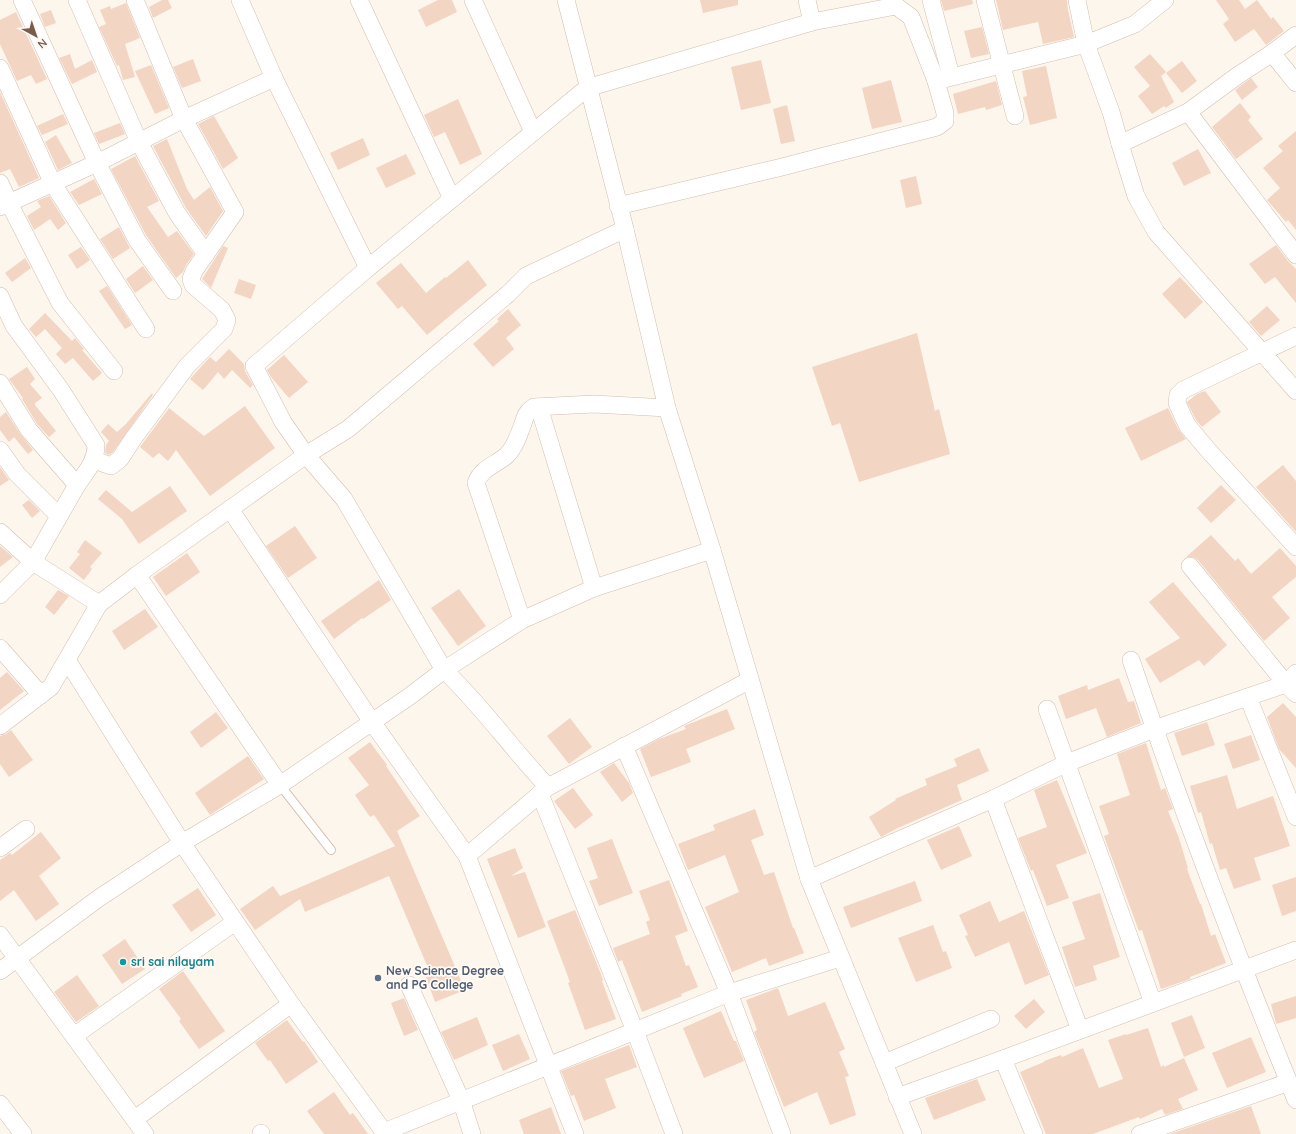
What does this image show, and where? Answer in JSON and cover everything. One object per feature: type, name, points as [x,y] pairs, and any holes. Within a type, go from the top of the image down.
[{"type":"street","points":[[22,0],[97,163],[137,240],[173,291]]},
{"type":"street","points":[[77,0],[139,142],[177,213],[206,254]]},
{"type":"street","points":[[94,460],[111,466],[120,459],[187,366],[224,329],[227,320],[222,310],[192,282],[194,271],[235,212],[184,118],[135,0]]},
{"type":"street","points":[[240,0],[274,78],[368,268]]},
{"type":"street","points":[[359,0],[452,199]]},
{"type":"street","points":[[473,0],[533,132]]},
{"type":"street","points":[[566,0],[587,88],[625,229],[667,408],[712,550],[809,879],[913,1134]]},
{"type":"street","points":[[807,0],[812,22]]},
{"type":"street","points":[[618,206],[778,168],[937,126],[945,121],[943,78],[931,0]]},
{"type":"street","points":[[985,0],[1015,116]]},
{"type":"street","points":[[1077,0],[1086,44],[1111,112],[1136,196],[1156,232],[1296,391]]},
{"type":"street","points":[[943,78],[1086,44],[1135,24],[1165,0]]},
{"type":"street","points":[[674,1134],[544,791],[460,685],[444,670],[344,499],[306,455],[283,422],[254,366],[368,268],[587,88],[812,22],[896,6],[911,17],[943,78]]},
{"type":"street","points":[[1120,144],[1188,112],[1296,35]]},
{"type":"street","points":[[1272,53],[1296,83]]},
{"type":"street","points":[[0,68],[53,184],[146,329]]},
{"type":"street","points":[[4,205],[97,163],[184,118],[274,78]]},
{"type":"street","points":[[1188,112],[1296,255]]},
{"type":"street","points":[[0,183],[4,205],[60,303],[114,371]]},
{"type":"street","points":[[0,726],[51,687],[99,604],[137,575],[306,455],[348,429],[508,294],[526,276],[625,229]]},
{"type":"street","points":[[0,296],[14,326],[61,390],[96,445],[94,460],[59,516],[33,562],[0,595]]},
{"type":"street","points":[[1296,336],[1183,390],[1178,395],[1177,403],[1187,425],[1296,547]]},
{"type":"street","points":[[0,383],[28,430],[78,485]]},
{"type":"street","points":[[522,620],[476,483],[478,476],[482,471],[506,456],[513,448],[529,411],[534,407],[594,404],[667,408]]},
{"type":"street","points":[[539,407],[594,588]]},
{"type":"street","points":[[0,450],[17,474],[59,516]]},
{"type":"street","points":[[230,509],[372,722],[467,856],[575,1134]]},
{"type":"street","points":[[0,532],[33,562],[99,604]]},
{"type":"street","points":[[0,971],[99,898],[182,843],[280,785],[410,696],[444,670],[522,620],[594,588],[712,550]]},
{"type":"street","points":[[809,879],[993,799],[1067,763],[1154,729],[1248,697],[1293,684],[1190,566]]},
{"type":"street","points":[[137,575],[280,785]]},
{"type":"street","points":[[0,648],[41,694]]},
{"type":"street","points":[[67,660],[182,843],[291,1004],[384,1133],[461,1100],[729,993],[840,958]]},
{"type":"street","points":[[1131,660],[1154,729],[1243,970],[1296,1100]]},
{"type":"street","points":[[467,856],[544,791],[624,746],[750,680]]},
{"type":"street","points":[[1248,697],[1296,817]]},
{"type":"street","points":[[1047,709],[1152,1003]]},
{"type":"street","points":[[624,746],[729,993],[782,1134]]},
{"type":"street","points":[[993,799],[1080,1030]]},
{"type":"street","points":[[0,848],[26,829]]},
{"type":"street","points":[[74,1036],[235,922]]},
{"type":"street","points":[[0,935],[145,1134]]},
{"type":"street","points":[[897,1097],[1296,950]]},
{"type":"street","points":[[409,985],[461,1100],[472,1134]]},
{"type":"street","points":[[135,1119],[291,1004]]},
{"type":"street","points":[[884,1063],[991,1019]]},
{"type":"street","points":[[1003,1059],[1034,1134]]},
{"type":"street","points":[[1140,1134],[1289,1082]]},
{"type":"street","points":[[0,1104],[23,1134]]},
{"type":"lane","points":[[280,785],[331,850]]},
{"type":"building","points":[[162,0],[168,0],[172,8],[153,18],[149,7]]},
{"type":"building","points":[[438,0],[452,0],[457,12],[426,27],[418,10]]},
{"type":"building","points":[[700,0],[738,0],[738,5],[703,13]]},
{"type":"building","points":[[941,0],[972,0],[973,4],[944,11]]},
{"type":"building","points":[[996,0],[1067,0],[1074,37],[1043,44],[1038,22],[1003,30]]},
{"type":"building","points":[[1216,0],[1239,0],[1245,9],[1257,0],[1271,19],[1273,17],[1284,31],[1266,45],[1254,29],[1235,42],[1223,24],[1229,19]]},
{"type":"building","points":[[126,3],[140,38],[125,44],[135,77],[123,80],[119,65],[117,66],[99,27],[106,24],[100,10],[110,6],[111,9]]},
{"type":"building","points":[[51,10],[56,23],[45,27],[40,14]]},
{"type":"building","points":[[16,12],[47,79],[36,84],[31,75],[17,81],[0,44],[0,20]]},
{"type":"building","points":[[982,27],[989,54],[971,58],[964,31]]},
{"type":"building","points":[[70,54],[75,69],[92,60],[97,72],[72,84],[59,58]]},
{"type":"building","points":[[1150,54],[1166,72],[1161,76],[1174,102],[1166,108],[1164,106],[1152,114],[1138,96],[1150,86],[1134,67]]},
{"type":"building","points":[[193,59],[201,81],[182,88],[173,67]]},
{"type":"building","points":[[761,60],[771,103],[741,110],[731,67]]},
{"type":"building","points":[[1182,61],[1197,81],[1182,93],[1166,73]]},
{"type":"building","points":[[151,65],[169,108],[155,114],[135,71]]},
{"type":"building","points":[[1046,66],[1057,118],[1030,125],[1023,97],[1027,96],[1022,71]]},
{"type":"building","points":[[1251,78],[1258,87],[1242,100],[1235,90]]},
{"type":"building","points":[[891,80],[902,122],[872,129],[862,88]]},
{"type":"building","points":[[996,81],[1002,105],[986,110],[985,107],[958,114],[953,94]]},
{"type":"building","points":[[0,92],[39,178],[19,187],[10,169],[0,173]]},
{"type":"building","points":[[458,99],[482,154],[460,165],[445,132],[434,137],[424,115]]},
{"type":"building","points":[[1240,103],[1251,117],[1248,120],[1263,139],[1236,159],[1212,127]]},
{"type":"building","points":[[787,105],[795,141],[781,144],[773,109]]},
{"type":"building","points":[[63,114],[68,124],[42,135],[37,126]]},
{"type":"building","points":[[214,116],[238,158],[223,169],[198,124]]},
{"type":"building","points":[[120,123],[125,134],[99,144],[94,133]]},
{"type":"building","points":[[1296,131],[1296,230],[1288,220],[1286,222],[1267,200],[1280,188],[1263,168],[1283,151],[1278,146]]},
{"type":"building","points":[[56,135],[72,163],[58,170],[45,142]]},
{"type":"building","points":[[363,138],[370,155],[338,170],[330,153]]},
{"type":"building","points":[[167,139],[187,189],[194,200],[210,187],[223,211],[206,236],[186,208],[153,146]]},
{"type":"building","points":[[1198,149],[1211,173],[1184,186],[1172,163]]},
{"type":"building","points":[[406,154],[416,174],[386,188],[376,168]]},
{"type":"building","points":[[135,156],[159,201],[147,207],[168,237],[177,231],[194,254],[183,272],[176,278],[146,235],[111,169]]},
{"type":"building","points":[[916,176],[922,204],[906,208],[900,180]]},
{"type":"building","points":[[94,179],[102,194],[79,205],[70,192]]},
{"type":"building","points":[[49,196],[66,223],[58,230],[50,219],[34,230],[27,216],[41,207],[37,201]]},
{"type":"building","points":[[119,227],[130,248],[113,259],[100,239]]},
{"type":"building","points":[[1276,245],[1296,269],[1296,303],[1275,277],[1265,284],[1249,264]]},
{"type":"building","points":[[223,246],[228,248],[211,288],[202,279]]},
{"type":"building","points":[[81,247],[90,260],[77,269],[68,255]]},
{"type":"building","points":[[25,258],[31,268],[12,282],[5,273]]},
{"type":"building","points":[[468,260],[487,285],[427,335],[402,306],[398,309],[376,283],[401,263],[426,293]]},
{"type":"building","points":[[143,266],[153,280],[135,293],[126,279]]},
{"type":"building","points":[[1180,277],[1203,302],[1185,319],[1162,294]]},
{"type":"building","points":[[239,279],[256,285],[251,299],[234,293]]},
{"type":"building","points":[[107,286],[132,325],[125,329],[99,291]]},
{"type":"building","points":[[1267,306],[1280,320],[1261,336],[1249,322]]},
{"type":"building","points":[[508,309],[521,325],[506,338],[514,349],[493,367],[473,344],[499,321],[497,319]]},
{"type":"building","points":[[45,313],[72,341],[75,338],[84,349],[82,350],[102,373],[93,381],[73,358],[65,364],[56,354],[62,348],[45,329],[36,337],[29,329]]},
{"type":"building","points":[[917,333],[935,411],[939,409],[950,454],[859,482],[840,423],[832,426],[812,367]]},
{"type":"building","points":[[229,349],[244,364],[245,371],[253,385],[250,388],[232,370],[224,379],[218,372],[203,390],[190,379],[210,357],[216,362]]},
{"type":"building","points":[[284,355],[308,382],[289,398],[267,370]]},
{"type":"building","points":[[27,367],[35,379],[30,384],[42,398],[35,403],[35,405],[56,431],[49,437],[37,424],[22,399],[23,398],[9,379]]},
{"type":"building","points":[[1205,391],[1221,412],[1202,427],[1196,420],[1187,402],[1197,394]]},
{"type":"building","points":[[152,393],[153,395],[113,452],[109,455],[105,453],[106,445],[109,441],[101,432],[108,424],[117,432],[126,424]]},
{"type":"building","points":[[245,406],[275,448],[210,496],[176,450],[168,461],[159,453],[153,458],[140,447],[169,408],[204,436]]},
{"type":"building","points":[[1168,408],[1178,429],[1186,439],[1141,461],[1125,428]]},
{"type":"building","points":[[6,412],[33,450],[28,454],[14,437],[9,442],[0,430],[0,417]]},
{"type":"building","points":[[1283,465],[1296,481],[1296,532],[1256,487]]},
{"type":"building","points":[[0,467],[9,480],[0,486]]},
{"type":"building","points":[[1221,485],[1236,500],[1211,523],[1197,508]]},
{"type":"building","points":[[170,486],[187,511],[139,544],[122,519],[98,499],[106,490],[132,512]]},
{"type":"building","points":[[29,500],[40,511],[32,518],[22,505]]},
{"type":"building","points":[[295,526],[317,558],[288,578],[266,546]]},
{"type":"building","points":[[1211,535],[1235,561],[1238,558],[1251,574],[1280,548],[1296,566],[1296,577],[1272,597],[1290,618],[1264,641],[1198,560],[1193,557],[1186,557]]},
{"type":"building","points":[[85,540],[102,553],[90,567],[92,569],[84,580],[69,568],[80,554],[77,552]]},
{"type":"building","points":[[0,546],[13,557],[0,567]]},
{"type":"building","points":[[187,553],[200,572],[166,596],[153,577]]},
{"type":"building","points":[[379,580],[391,600],[363,619],[362,618],[334,639],[321,621]]},
{"type":"building","points":[[1173,582],[1227,645],[1204,666],[1199,660],[1160,683],[1145,659],[1180,638],[1149,602]]},
{"type":"building","points":[[459,589],[486,626],[458,646],[431,608]]},
{"type":"building","points":[[58,590],[69,596],[54,615],[45,607]]},
{"type":"building","points":[[145,609],[158,627],[124,650],[112,631]]},
{"type":"building","points":[[7,672],[24,691],[0,710],[0,678]]},
{"type":"building","points":[[1119,678],[1128,702],[1134,701],[1141,723],[1107,737],[1096,708],[1066,719],[1058,696],[1087,685],[1088,690]]},
{"type":"building","points":[[1283,703],[1296,717],[1296,768],[1279,749],[1267,717]]},
{"type":"building","points":[[727,709],[735,729],[686,749],[691,762],[651,777],[640,749],[659,739],[686,729],[684,726]]},
{"type":"building","points":[[216,712],[228,728],[201,748],[190,732]]},
{"type":"building","points":[[570,718],[592,747],[569,764],[547,736]]},
{"type":"building","points":[[1207,722],[1215,745],[1182,756],[1174,733]]},
{"type":"building","points":[[11,730],[33,760],[9,777],[0,764],[0,736]]},
{"type":"building","points":[[1251,735],[1260,760],[1233,769],[1224,744]]},
{"type":"building","points":[[370,742],[387,765],[386,766],[420,816],[397,831],[465,990],[435,1002],[426,977],[431,975],[389,876],[305,912],[300,899],[255,930],[240,909],[273,886],[280,896],[395,846],[374,815],[370,817],[355,795],[369,785],[348,758]]},
{"type":"building","points":[[1146,743],[1161,790],[1165,788],[1173,809],[1168,811],[1179,838],[1188,868],[1187,869],[1201,904],[1211,936],[1215,934],[1226,963],[1190,977],[1190,979],[1161,989],[1142,930],[1139,931],[1106,842],[1104,836],[1109,834],[1099,806],[1130,795],[1117,754]]},
{"type":"building","points":[[979,748],[989,771],[957,785],[962,800],[881,837],[869,817],[896,800],[895,799],[927,785],[925,779],[957,766],[954,759]]},
{"type":"building","points":[[248,756],[264,779],[210,815],[195,793]]},
{"type":"building","points":[[614,763],[629,783],[633,793],[622,802],[600,772]]},
{"type":"building","points":[[1227,775],[1237,809],[1273,796],[1290,846],[1254,858],[1261,880],[1234,889],[1226,868],[1220,870],[1212,843],[1210,844],[1201,812],[1198,813],[1190,786]]},
{"type":"building","points":[[1057,780],[1087,853],[1056,865],[1069,898],[1047,906],[1033,870],[1031,871],[1018,838],[1047,827],[1034,790]]},
{"type":"building","points":[[573,788],[593,815],[575,829],[554,801]]},
{"type":"building","points":[[755,809],[764,835],[751,840],[764,875],[774,872],[793,928],[804,953],[769,966],[766,958],[732,972],[705,907],[739,892],[725,855],[688,870],[678,844],[715,830],[713,825]]},
{"type":"building","points":[[959,826],[972,856],[941,870],[927,840]]},
{"type":"building","points":[[41,832],[61,858],[39,876],[59,904],[36,921],[14,890],[0,901],[0,860],[10,853],[12,855]]},
{"type":"building","points":[[612,839],[633,893],[599,906],[589,881],[598,878],[587,848]]},
{"type":"building","points":[[515,848],[523,868],[511,876],[525,872],[546,927],[518,938],[487,859]]},
{"type":"building","points":[[1296,877],[1296,911],[1282,916],[1272,885]]},
{"type":"building","points":[[669,880],[688,931],[675,936],[686,966],[689,965],[698,987],[681,994],[682,996],[642,1012],[622,960],[618,962],[613,948],[650,934],[646,922],[650,920],[639,891]]},
{"type":"building","points":[[915,881],[922,901],[851,928],[843,907]]},
{"type":"building","points":[[198,888],[216,915],[191,932],[172,905]]},
{"type":"building","points":[[1100,893],[1120,957],[1093,966],[1097,980],[1075,987],[1062,947],[1085,939],[1072,902]]},
{"type":"building","points":[[990,901],[999,922],[1024,911],[1049,975],[1025,985],[1009,942],[975,957],[965,936],[968,935],[959,915]]},
{"type":"building","points":[[575,910],[599,969],[616,1019],[585,1030],[568,983],[570,982],[547,921]]},
{"type":"building","points":[[933,925],[943,952],[946,951],[952,968],[916,982],[898,938]]},
{"type":"building","name":"sri sai nilayam","points":[[125,939],[145,969],[122,984],[102,955]]},
{"type":"building","points":[[183,971],[225,1031],[199,1049],[179,1021],[181,1019],[159,989]]},
{"type":"building","points":[[77,975],[99,1006],[76,1022],[54,992]]},
{"type":"building","points":[[778,988],[788,1016],[825,1002],[845,1049],[839,1052],[849,1076],[845,1077],[856,1115],[830,1125],[817,1092],[784,1107],[754,1032],[757,1030],[746,1000]]},
{"type":"building","points":[[1296,996],[1296,1018],[1276,1024],[1271,1004]]},
{"type":"building","points":[[404,998],[418,1030],[404,1036],[391,1003]]},
{"type":"building","points":[[1034,999],[1045,1012],[1026,1029],[1014,1016]]},
{"type":"building","points":[[721,1011],[744,1061],[704,1078],[683,1028]]},
{"type":"building","points":[[1192,1015],[1205,1048],[1184,1057],[1171,1023]]},
{"type":"building","points":[[477,1017],[488,1045],[454,1060],[441,1032]]},
{"type":"building","points":[[287,1020],[303,1042],[304,1041],[318,1062],[286,1084],[270,1060],[268,1061],[255,1043]]},
{"type":"building","points":[[1148,1028],[1161,1067],[1184,1058],[1198,1090],[1178,1099],[1183,1109],[1165,1115],[1162,1109],[1140,1119],[1139,1117],[1093,1134],[1046,1134],[1020,1072],[1044,1061],[1061,1055],[1062,1057],[1083,1048],[1099,1088],[1123,1079],[1108,1040]]},
{"type":"building","points":[[519,1034],[530,1059],[503,1071],[492,1045]]},
{"type":"building","points":[[1251,1037],[1266,1072],[1227,1088],[1212,1053]]},
{"type":"building","points":[[629,1045],[637,1067],[605,1079],[616,1108],[584,1121],[574,1095],[571,1096],[561,1071]]},
{"type":"building","points":[[977,1079],[986,1100],[934,1120],[925,1098]]},
{"type":"building","points":[[334,1092],[350,1115],[353,1113],[368,1134],[324,1134],[307,1111]]},
{"type":"building","points":[[1251,1106],[1261,1134],[1170,1134]]},
{"type":"building","points":[[551,1107],[561,1134],[524,1134],[519,1120]]},
{"type":"place","name":"sri sai nilayam","points":[[123,962]]},
{"type":"place","name":"New Science Degree and PG College","points":[[378,978]]}]
